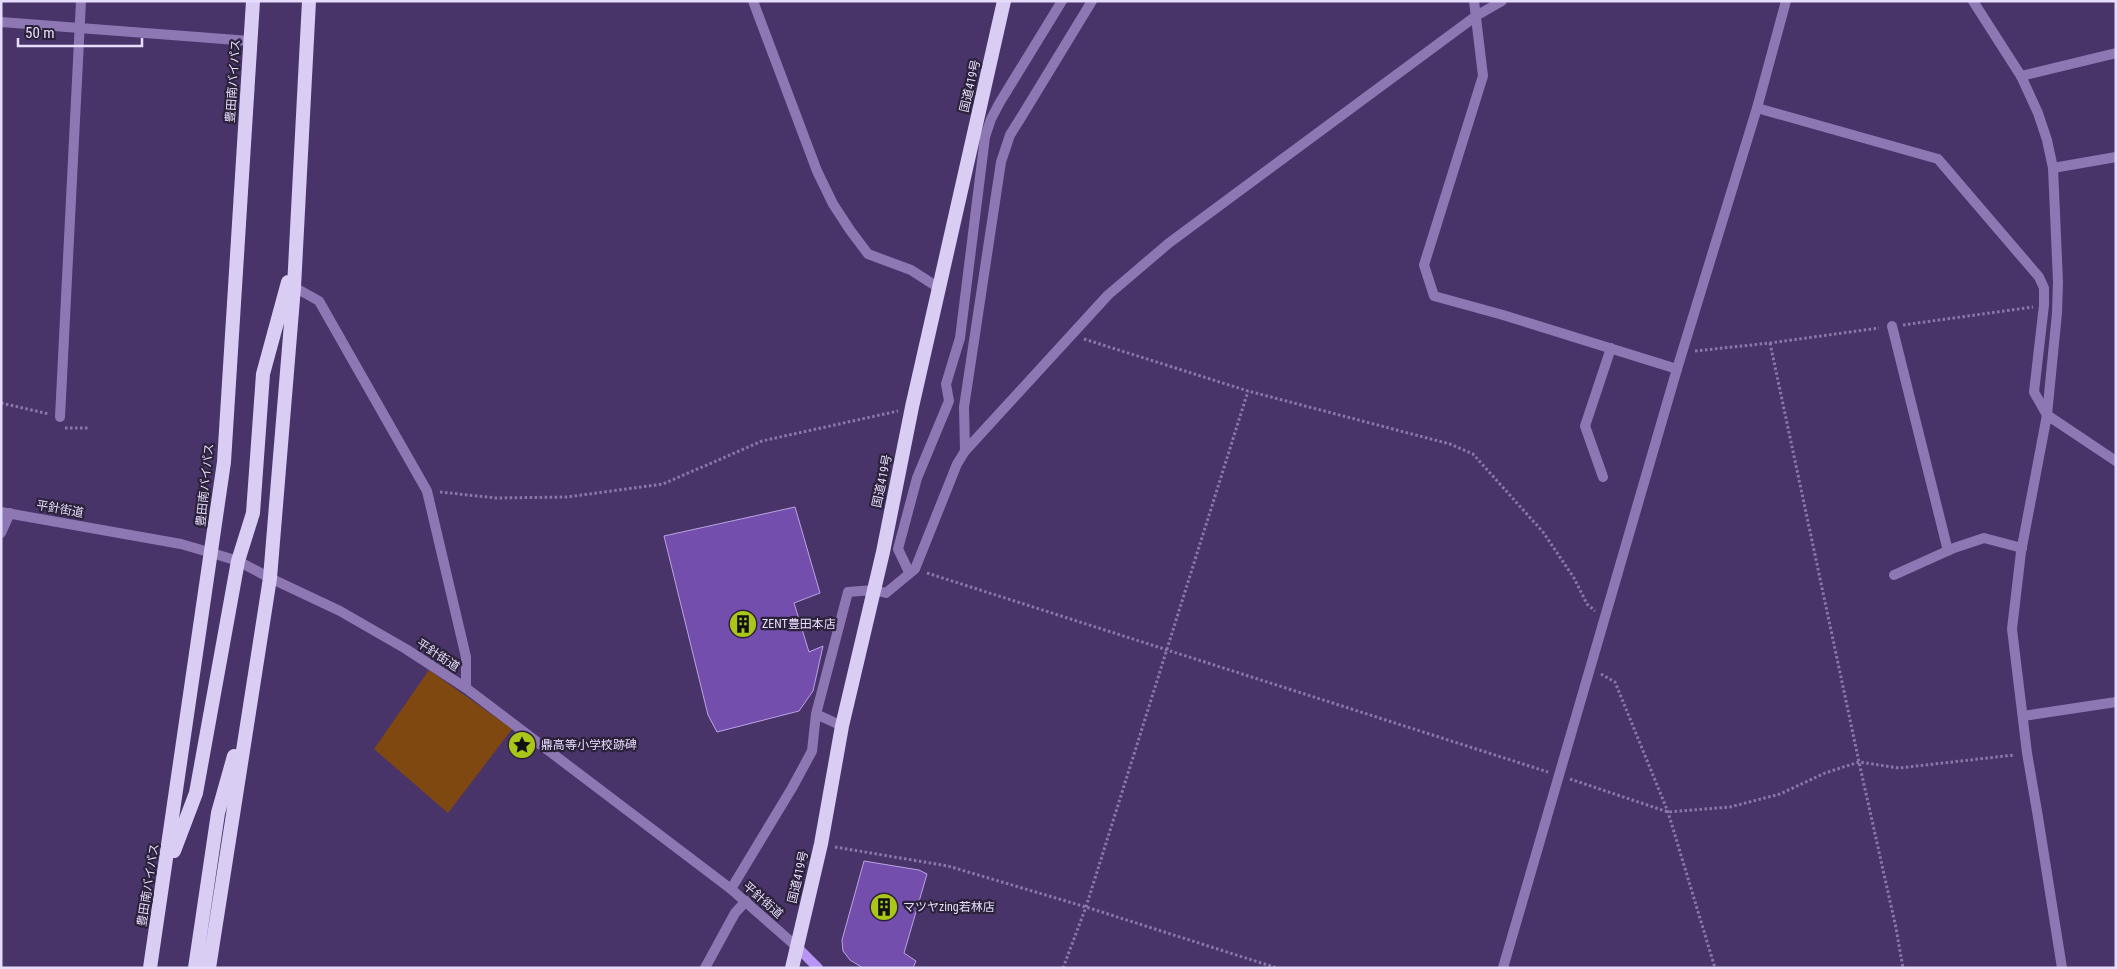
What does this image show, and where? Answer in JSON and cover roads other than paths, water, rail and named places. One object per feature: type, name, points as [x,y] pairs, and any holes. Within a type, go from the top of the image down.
[{"type":"highway","name":"豊田南バイパス","points":[[150,968],[224,462],[253,1]]},
{"type":"highway","points":[[209,968],[270,578],[294,287],[309,1]]},
{"type":"highway","name":"国道419号","points":[[792,968],[821,844],[842,726],[874,590],[912,407],[1004,1]]},
{"type":"highway","points":[[164,878],[196,793],[238,561],[253,514],[263,374],[295,254]]},
{"type":"highway","points":[[195,968],[218,813],[252,690]]},
{"type":"main road","points":[[797,947],[818,968]]},
{"type":"street","points":[[60,417],[81,1]]},
{"type":"street","points":[[753,1],[817,171],[833,204],[868,254],[911,270],[940,288]]},
{"type":"street","points":[[912,571],[898,549],[917,478],[949,401],[946,384],[960,338],[985,137],[991,119],[1000,102],[1062,1]]},
{"type":"street","points":[[965,451],[964,407],[1001,162],[1010,136],[1020,118],[1092,1]]},
{"type":"street","points":[[1474,1],[1483,76],[1424,265],[1434,296],[1503,315],[1677,369]]},
{"type":"street","points":[[731,889],[812,751],[816,714],[848,592],[874,590],[886,593],[912,571],[965,451],[1108,295],[1169,243],[1476,16],[1502,1]]},
{"type":"street","points":[[1503,968],[1677,369],[1684,352],[1757,108],[1786,1]]},
{"type":"street","points":[[1973,1],[2021,76],[2038,113],[2047,140],[2053,168],[2058,282],[2047,415],[2022,548],[2012,629],[2028,753],[2062,968]]},
{"type":"street","points":[[1,22],[250,41]]},
{"type":"street","points":[[2021,76],[2116,53]]},
{"type":"street","points":[[1757,108],[1938,159],[2039,277],[2044,288],[2044,305],[2034,392],[2047,415],[2116,461]]},
{"type":"street","points":[[2053,168],[2116,156]]},
{"type":"street","points":[[294,287],[320,301],[427,491],[466,657],[466,688]]},
{"type":"street","points":[[1892,326],[1948,551]]},
{"type":"street","points":[[1603,477],[1585,426],[1611,348]]},
{"type":"street","points":[[1,532],[6,512]]},
{"type":"street","name":"平針街道","points":[[6,512],[181,544],[238,561],[375,630],[466,688],[731,889],[797,947]]},
{"type":"street","points":[[1894,575],[1948,551],[1984,538],[2022,548]]},
{"type":"street","points":[[2023,716],[2116,702]]},
{"type":"street","points":[[816,714],[842,726]]},
{"type":"street","points":[[705,968],[735,914],[746,901]]},
{"type":"place","name":"ZENT豊田本店","points":[[743,624]]},
{"type":"place","name":"鼎高等小学校跡碑","points":[[522,745]]},
{"type":"place","name":"マツヤzing若林店","points":[[884,907]]}]
